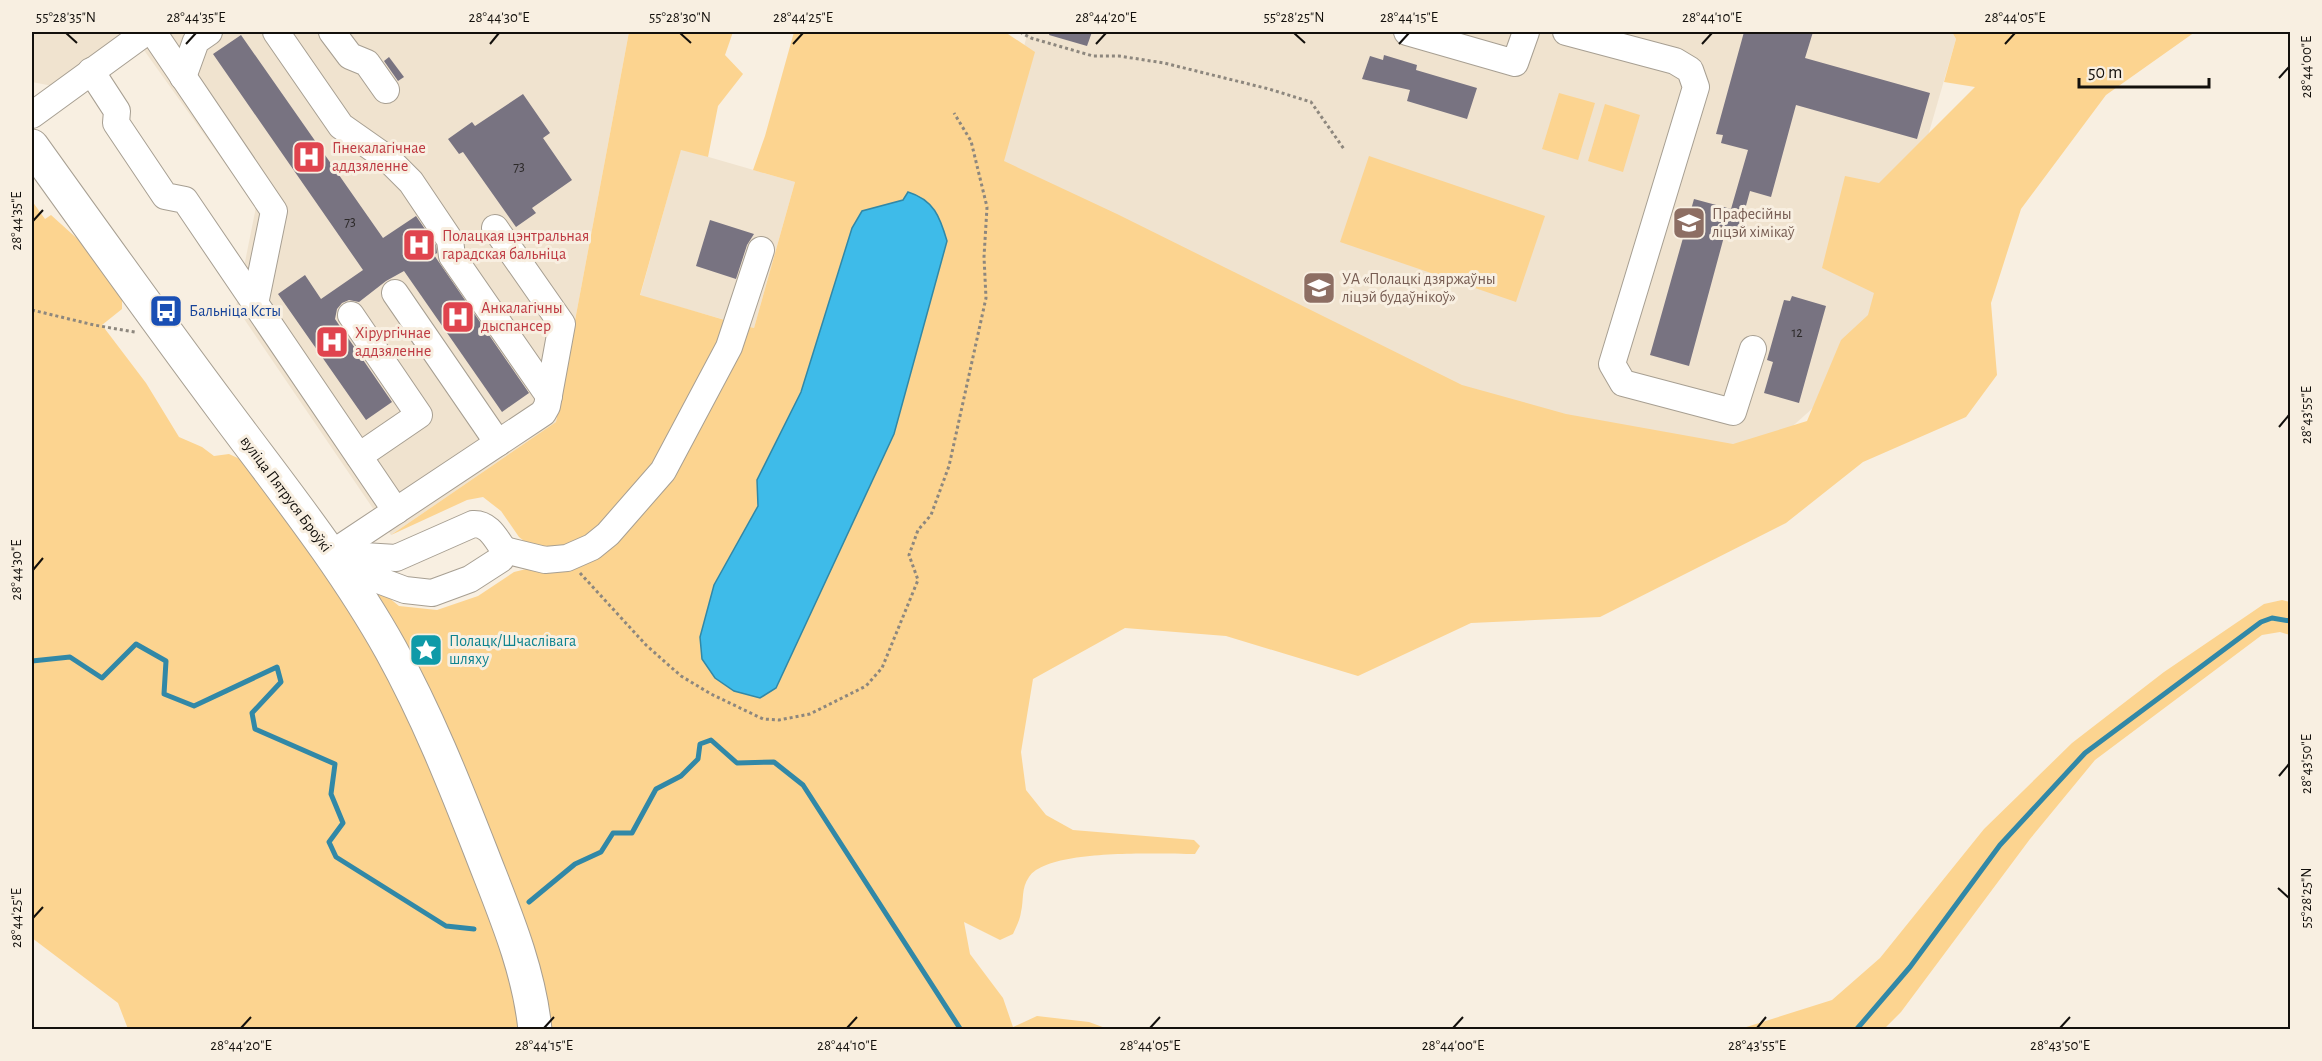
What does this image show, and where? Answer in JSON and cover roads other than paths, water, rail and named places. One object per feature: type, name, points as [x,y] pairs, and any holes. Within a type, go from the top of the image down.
[{"type":"main road","name":"вуліца Пятруся Броўкі","points":[[32,146],[169,338],[338,564],[390,649],[424,713],[489,873],[520,957],[533,1005],[535,1029]]},
{"type":"lane","points":[[32,115],[146,32]]},
{"type":"lane","points":[[153,32],[274,211],[255,304]]},
{"type":"lane","points":[[183,77],[196,41],[209,32]]},
{"type":"lane","points":[[276,32],[341,126],[388,159],[411,182],[450,240],[452,256],[549,396]]},
{"type":"lane","points":[[332,32],[350,56],[367,63],[386,90]]},
{"type":"lane","points":[[1407,32],[1515,63],[1526,32]]},
{"type":"lane","points":[[1566,32],[1675,61],[1690,70],[1696,87],[1612,364],[1623,383],[1733,412],[1753,349]]},
{"type":"lane","points":[[91,71],[117,111],[116,123],[165,196],[185,200],[396,511]]},
{"type":"lane","points":[[338,564],[396,511],[543,413],[547,406],[562,324],[495,228]]},
{"type":"lane","points":[[338,564],[396,558],[474,524],[481,524],[488,528],[504,550],[545,560],[567,558],[592,547],[608,534],[663,471],[729,347],[761,250]]},
{"type":"lane","points":[[395,293],[498,443]]},
{"type":"lane","points":[[351,315],[419,415],[359,456]]},
{"type":"lane","points":[[338,564],[405,590],[432,593],[471,579],[501,559],[504,550]]},
{"type":"water","points":[[908,192],[917,195],[935,210],[947,241],[894,434],[776,688],[760,698],[734,691],[715,678],[702,659],[700,637],[714,585],[758,506],[757,480],[801,392],[852,228],[862,211],[903,200]]},
{"type":"waterway","points":[[1856,1030],[1910,967],[2000,845],[2085,753],[2261,622],[2272,618],[2290,621]]},
{"type":"waterway","points":[[32,661],[70,657],[102,678],[136,644],[166,661],[164,694],[194,706],[277,667],[281,682],[252,713],[255,729],[335,764],[331,794],[343,823],[329,842],[336,857],[446,926],[474,929]]},
{"type":"waterway","points":[[529,902],[575,864],[601,852],[613,833],[632,833],[656,789],[681,776],[698,759],[700,744],[711,740],[737,763],[774,762],[803,785],[961,1030]]},
{"type":"place","name":"Гінекалагічнае аддзяленне","points":[[309,157]]},
{"type":"place","name":"Прафесійны ліцэй хімікаў","points":[[1689,223]]},
{"type":"place","name":"Полацкая цэнтральная гарадская бальніца","points":[[419,245]]},
{"type":"place","name":"УА «Полацкі дзяржаўны ліцэй будаўнікоў»","points":[[1319,288]]},
{"type":"place","name":"Бальніца Ксты","points":[[166,311]]},
{"type":"place","name":"Анкалагічны дыспансер","points":[[458,317]]},
{"type":"place","name":"Хірургічнае аддзяленне","points":[[332,342]]},
{"type":"place","name":"Полацк/Шчаслівага шляху","points":[[426,650]]}]
